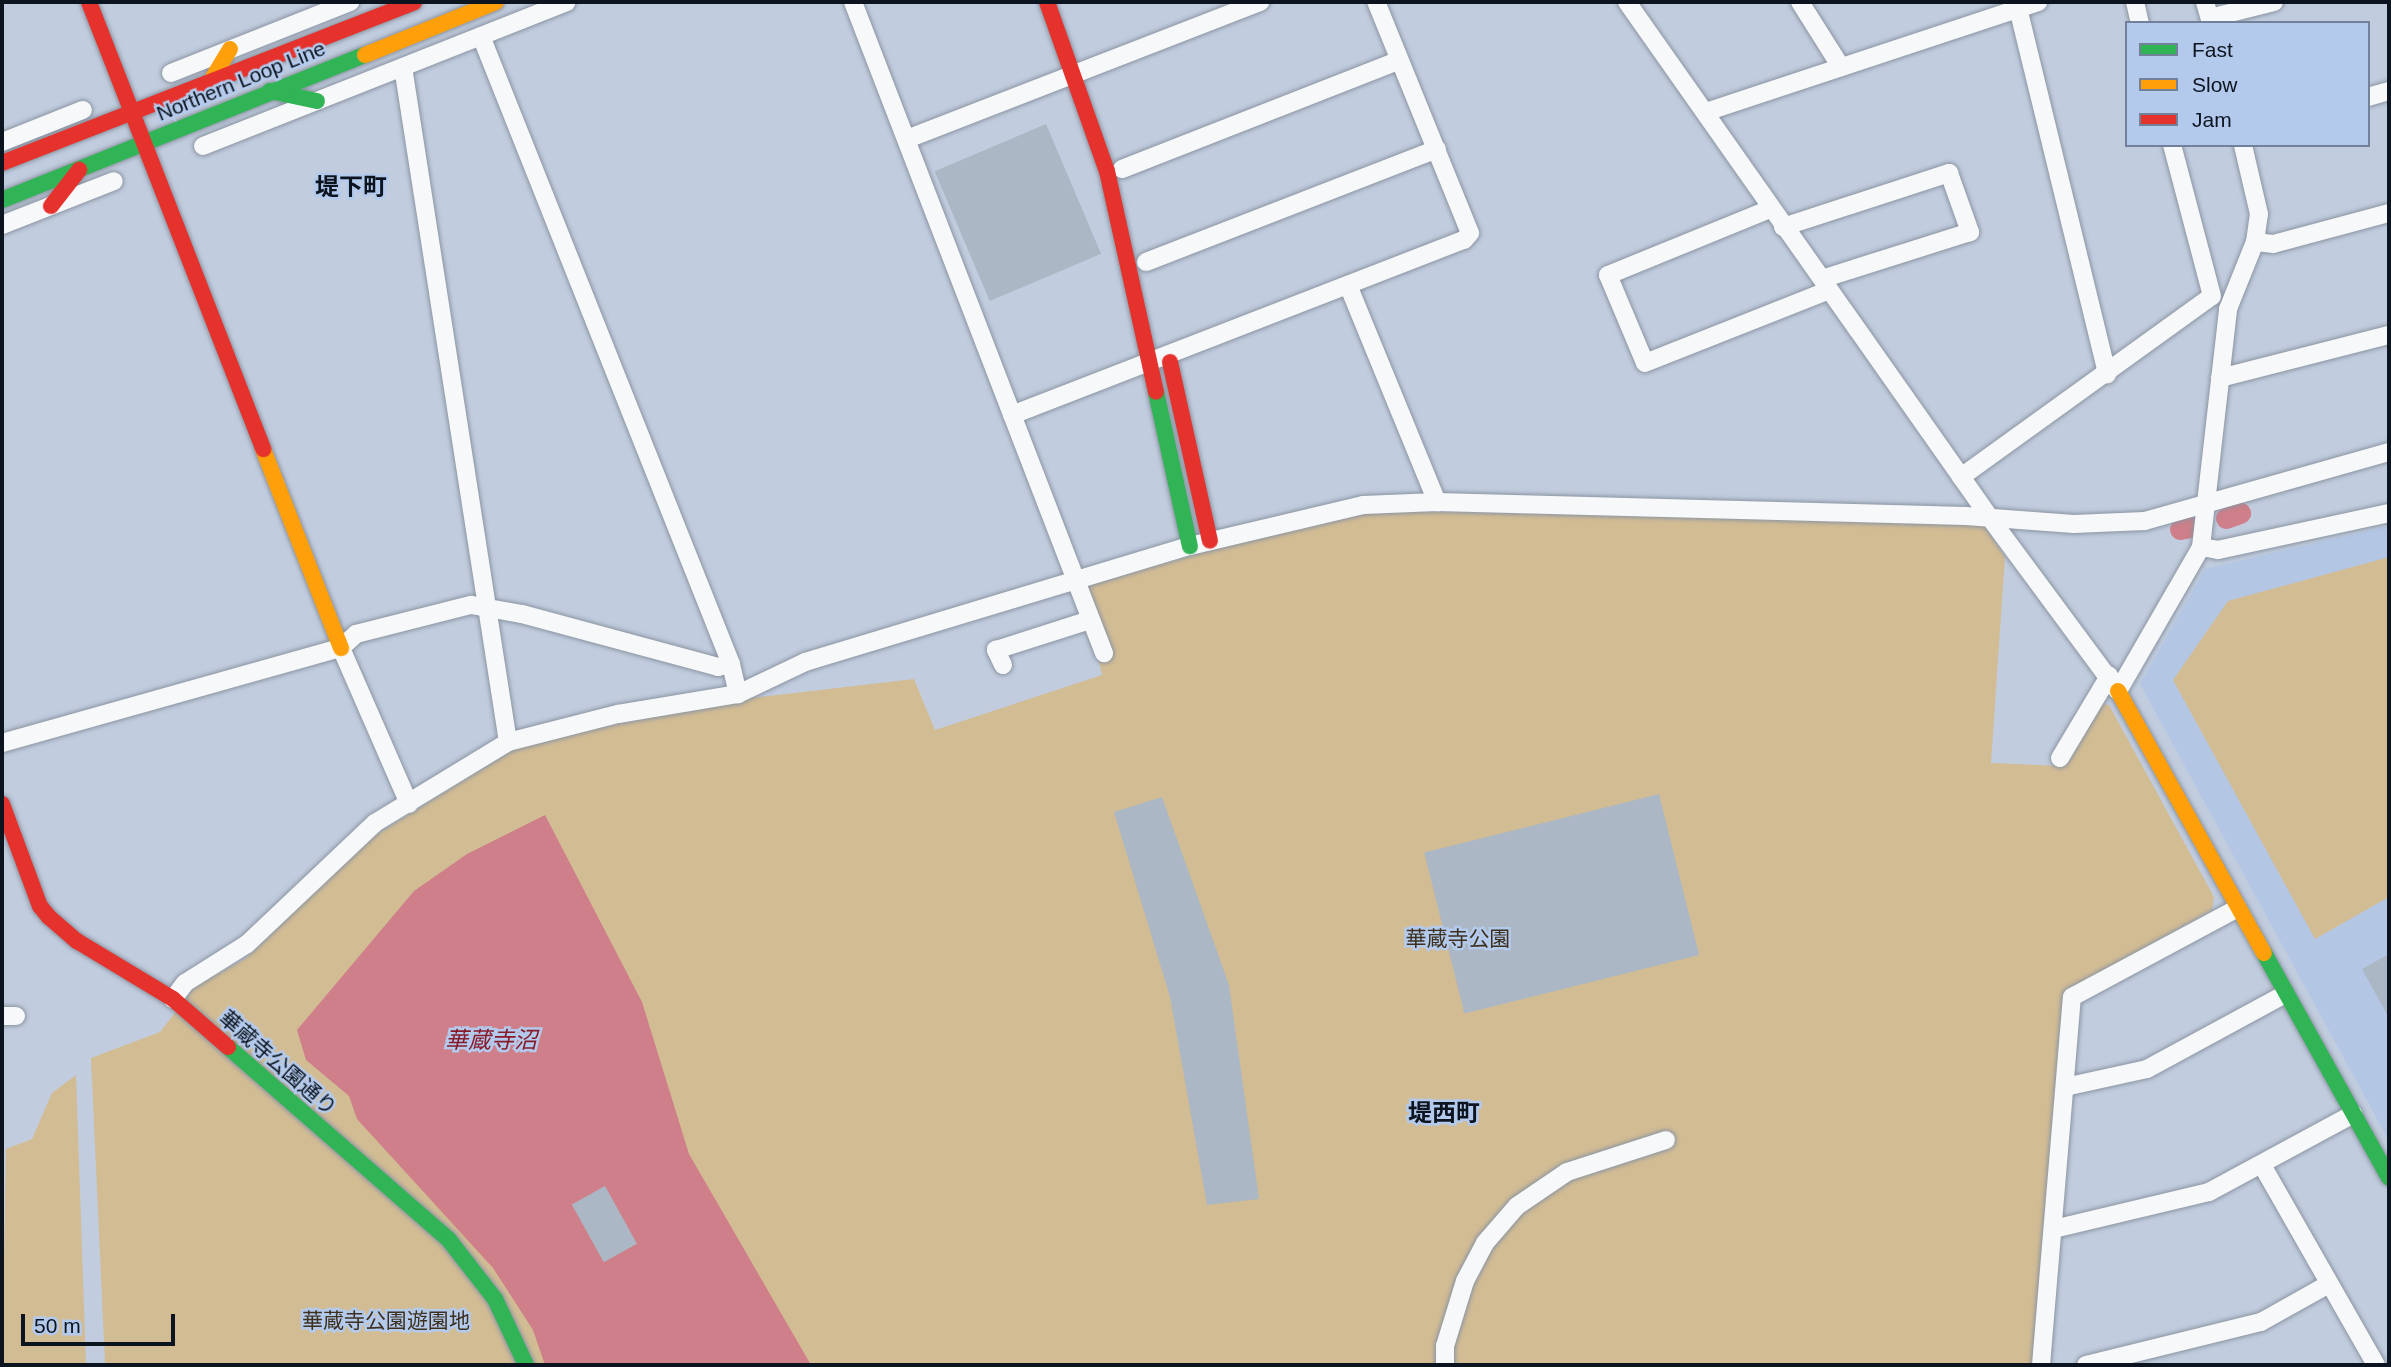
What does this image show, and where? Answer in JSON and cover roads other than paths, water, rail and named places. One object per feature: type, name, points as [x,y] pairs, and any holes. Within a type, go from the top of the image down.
[{"type":"street","points":[[89,2],[341,648],[409,804]]},
{"type":"street","points":[[171,73],[350,2]]},
{"type":"street","name":"Northern Loop Line","points":[[4,161],[414,2]]},
{"type":"street","name":"Northern Loop Line","points":[[2,200],[496,2]]},
{"type":"street","points":[[203,146],[567,2]]},
{"type":"street","points":[[853,2],[1104,653]]},
{"type":"street","points":[[1047,2],[1099,90]]},
{"type":"street","points":[[906,139],[1084,66],[1259,2]]},
{"type":"street","points":[[1012,415],[1161,350],[1348,285],[1464,240],[1470,233],[1376,2]]},
{"type":"street","points":[[1627,2],[1990,519],[2113,684],[2389,1178]]},
{"type":"street","points":[[1800,2],[1841,67]]},
{"type":"street","points":[[1706,112],[2038,2]]},
{"type":"street","points":[[2135,2],[2140,21]]},
{"type":"street","points":[[2208,14],[2274,2]]},
{"type":"street","points":[[2018,8],[2106,374]]},
{"type":"street","points":[[481,36],[731,664],[738,694]]},
{"type":"street","points":[[212,79],[230,49]]},
{"type":"street","points":[[1122,169],[1398,61]]},
{"type":"street","points":[[1084,66],[1107,172],[1161,350],[1210,541]]},
{"type":"street","points":[[403,67],[484,606],[508,742]]},
{"type":"street","points":[[2370,96],[2389,90]]},
{"type":"street","points":[[270,91],[317,101]]},
{"type":"street","points":[[2,142],[83,110]]},
{"type":"street","points":[[1113,134],[1138,226]]},
{"type":"street","points":[[1961,477],[2212,296],[2173,147]]},
{"type":"street","points":[[2060,758],[2113,684],[2202,547],[2228,309],[2255,242],[2259,214],[2243,147]]},
{"type":"street","points":[[1150,281],[1145,256],[1437,149]]},
{"type":"street","points":[[51,206],[79,170]]},
{"type":"street","points":[[1770,209],[1608,275],[1646,363],[1826,285],[1970,232],[1949,173],[1783,227]]},
{"type":"street","points":[[2,225],[114,181]]},
{"type":"street","points":[[2255,242],[2273,244],[2389,213]]},
{"type":"street","points":[[1348,285],[1437,502]]},
{"type":"street","points":[[2220,378],[2389,335]]},
{"type":"street","points":[[1161,350],[1190,546]]},
{"type":"street","points":[[173,999],[185,983],[247,944],[364,832],[508,742],[618,714],[738,694],[805,662],[1210,541],[1363,505],[1437,502],[2074,524],[2145,521],[2389,452]]},
{"type":"street","points":[[2202,547],[2218,550],[2389,513]]},
{"type":"street","points":[[2,743],[341,648],[369,631],[433,612],[484,606],[718,667],[731,664]]},
{"type":"street","points":[[1003,665],[996,650],[1090,620]]},
{"type":"street","name":"華蔵寺公園通り","points":[[2,804],[40,906],[48,917],[77,942],[173,999],[449,1240],[495,1299],[526,1365]]},
{"type":"street","points":[[2041,1365],[2072,997],[2238,908]]},
{"type":"street","points":[[2065,1087],[2147,1069],[2286,994]]},
{"type":"street","points":[[2054,1229],[2209,1192],[2353,1114]]},
{"type":"street","points":[[1445,1365],[1446,1346],[1465,1281],[1485,1243],[1517,1206],[1567,1172],[1666,1140]]},
{"type":"street","points":[[2262,1165],[2376,1365]]},
{"type":"street","points":[[2086,1365],[2260,1322],[2329,1284]]},
{"type":"water","name":"華蔵寺沼","points":[[545,815],[642,1002],[689,1154],[811,1365],[545,1365],[533,1330],[493,1268],[357,1119],[349,1096],[306,1060],[297,1030],[414,891],[467,854]]},
{"type":"waterway","points":[[2226,518],[2240,513]]},
{"type":"waterway","points":[[2180,529],[2190,527]]},
{"type":"district","name":"堤下町","points":[[351,187]]},
{"type":"district","name":"堤西町","points":[[1444,1113]]},
{"type":"park label","name":"華蔵寺公園","points":[[1458,939]]},
{"type":"park label","name":"華蔵寺公園遊園地","points":[[386,1321]]}]
